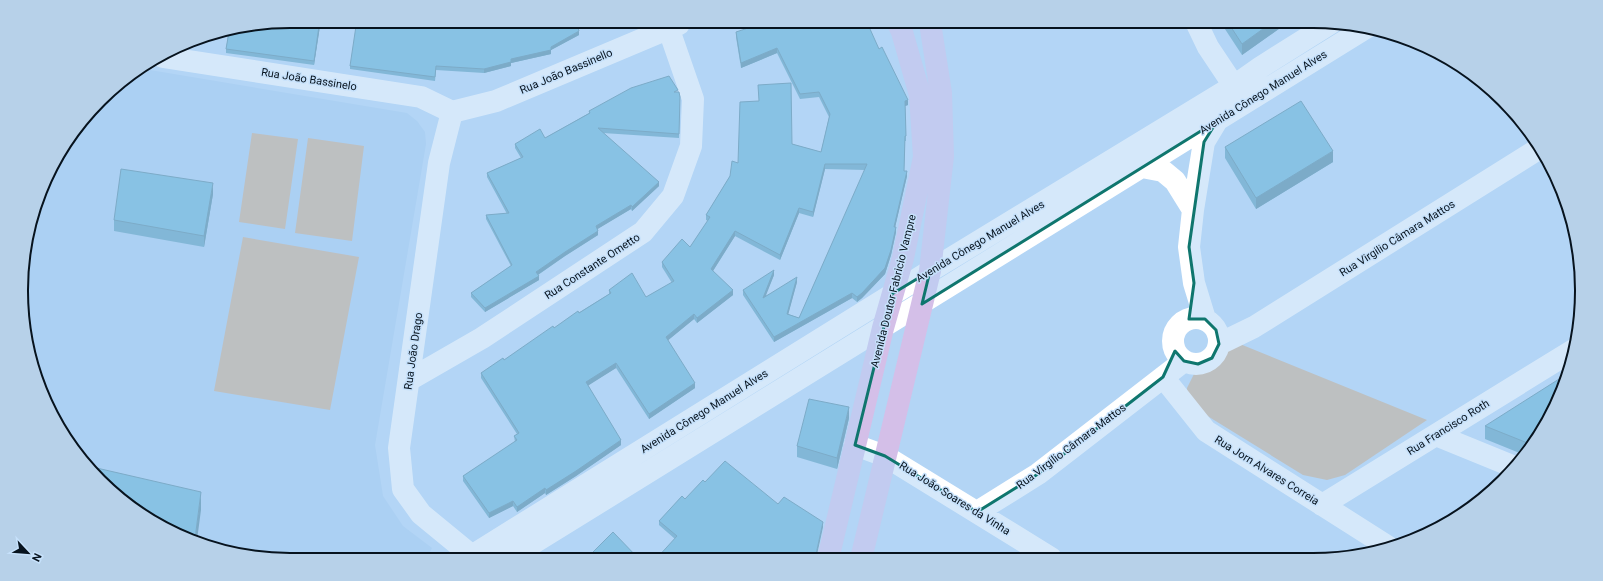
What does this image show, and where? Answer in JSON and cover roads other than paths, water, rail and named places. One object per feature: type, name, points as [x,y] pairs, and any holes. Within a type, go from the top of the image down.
[{"type":"main road","name":"Avenida Doutor Fabricio Vampre","points":[[829,553],[883,328],[903,258],[924,157],[920,95],[900,28]]},
{"type":"main road","points":[[862,553],[930,271],[943,156],[941,93],[931,28]]},
{"type":"street","name":"Rua João Bassinello","points":[[452,112],[496,101],[665,28]]},
{"type":"street","name":"Rua Constante Ometto","points":[[409,380],[482,338],[643,232],[673,196],[691,146],[693,99],[673,28]]},
{"type":"street","points":[[1199,28],[1208,47],[1234,86]]},
{"type":"street","name":"Avenida Cônego Manuel Alves","points":[[479,553],[892,294],[1234,86],[1322,29]]},
{"type":"street","name":"Avenida Cônego Manuel Alves","points":[[517,553],[1359,32]]},
{"type":"street","name":"Rua João Bassinelo","points":[[169,58],[421,97],[452,112]]},
{"type":"street","name":"Rua João Drago","points":[[452,112],[439,163],[399,448],[403,489],[421,514],[465,553]]},
{"type":"street","points":[[1207,328],[1178,326],[1172,338],[1179,356],[1198,364],[1212,358],[1207,328],[1194,283],[1189,247],[1193,210],[1204,142],[1217,121]]},
{"type":"street","name":"Rua Virgilio Câmara Mattos","points":[[1207,328],[1254,327],[1535,151]]},
{"type":"street","points":[[1142,167],[1162,172],[1175,181],[1193,210]]},
{"type":"street","name":"Rua Francisco Roth","points":[[1322,505],[1567,354]]},
{"type":"street","name":"Rua Virgilio Câmara Mattos","points":[[977,512],[1038,474],[1163,377],[1179,356]]},
{"type":"street","name":"Rua Jorn Alvares Correia","points":[[1163,377],[1206,431],[1383,543]]},
{"type":"street","points":[[1436,435],[1509,465]]},
{"type":"street","name":"Rua João Soares da Vinha","points":[[855,445],[885,456],[1043,553]]}]
